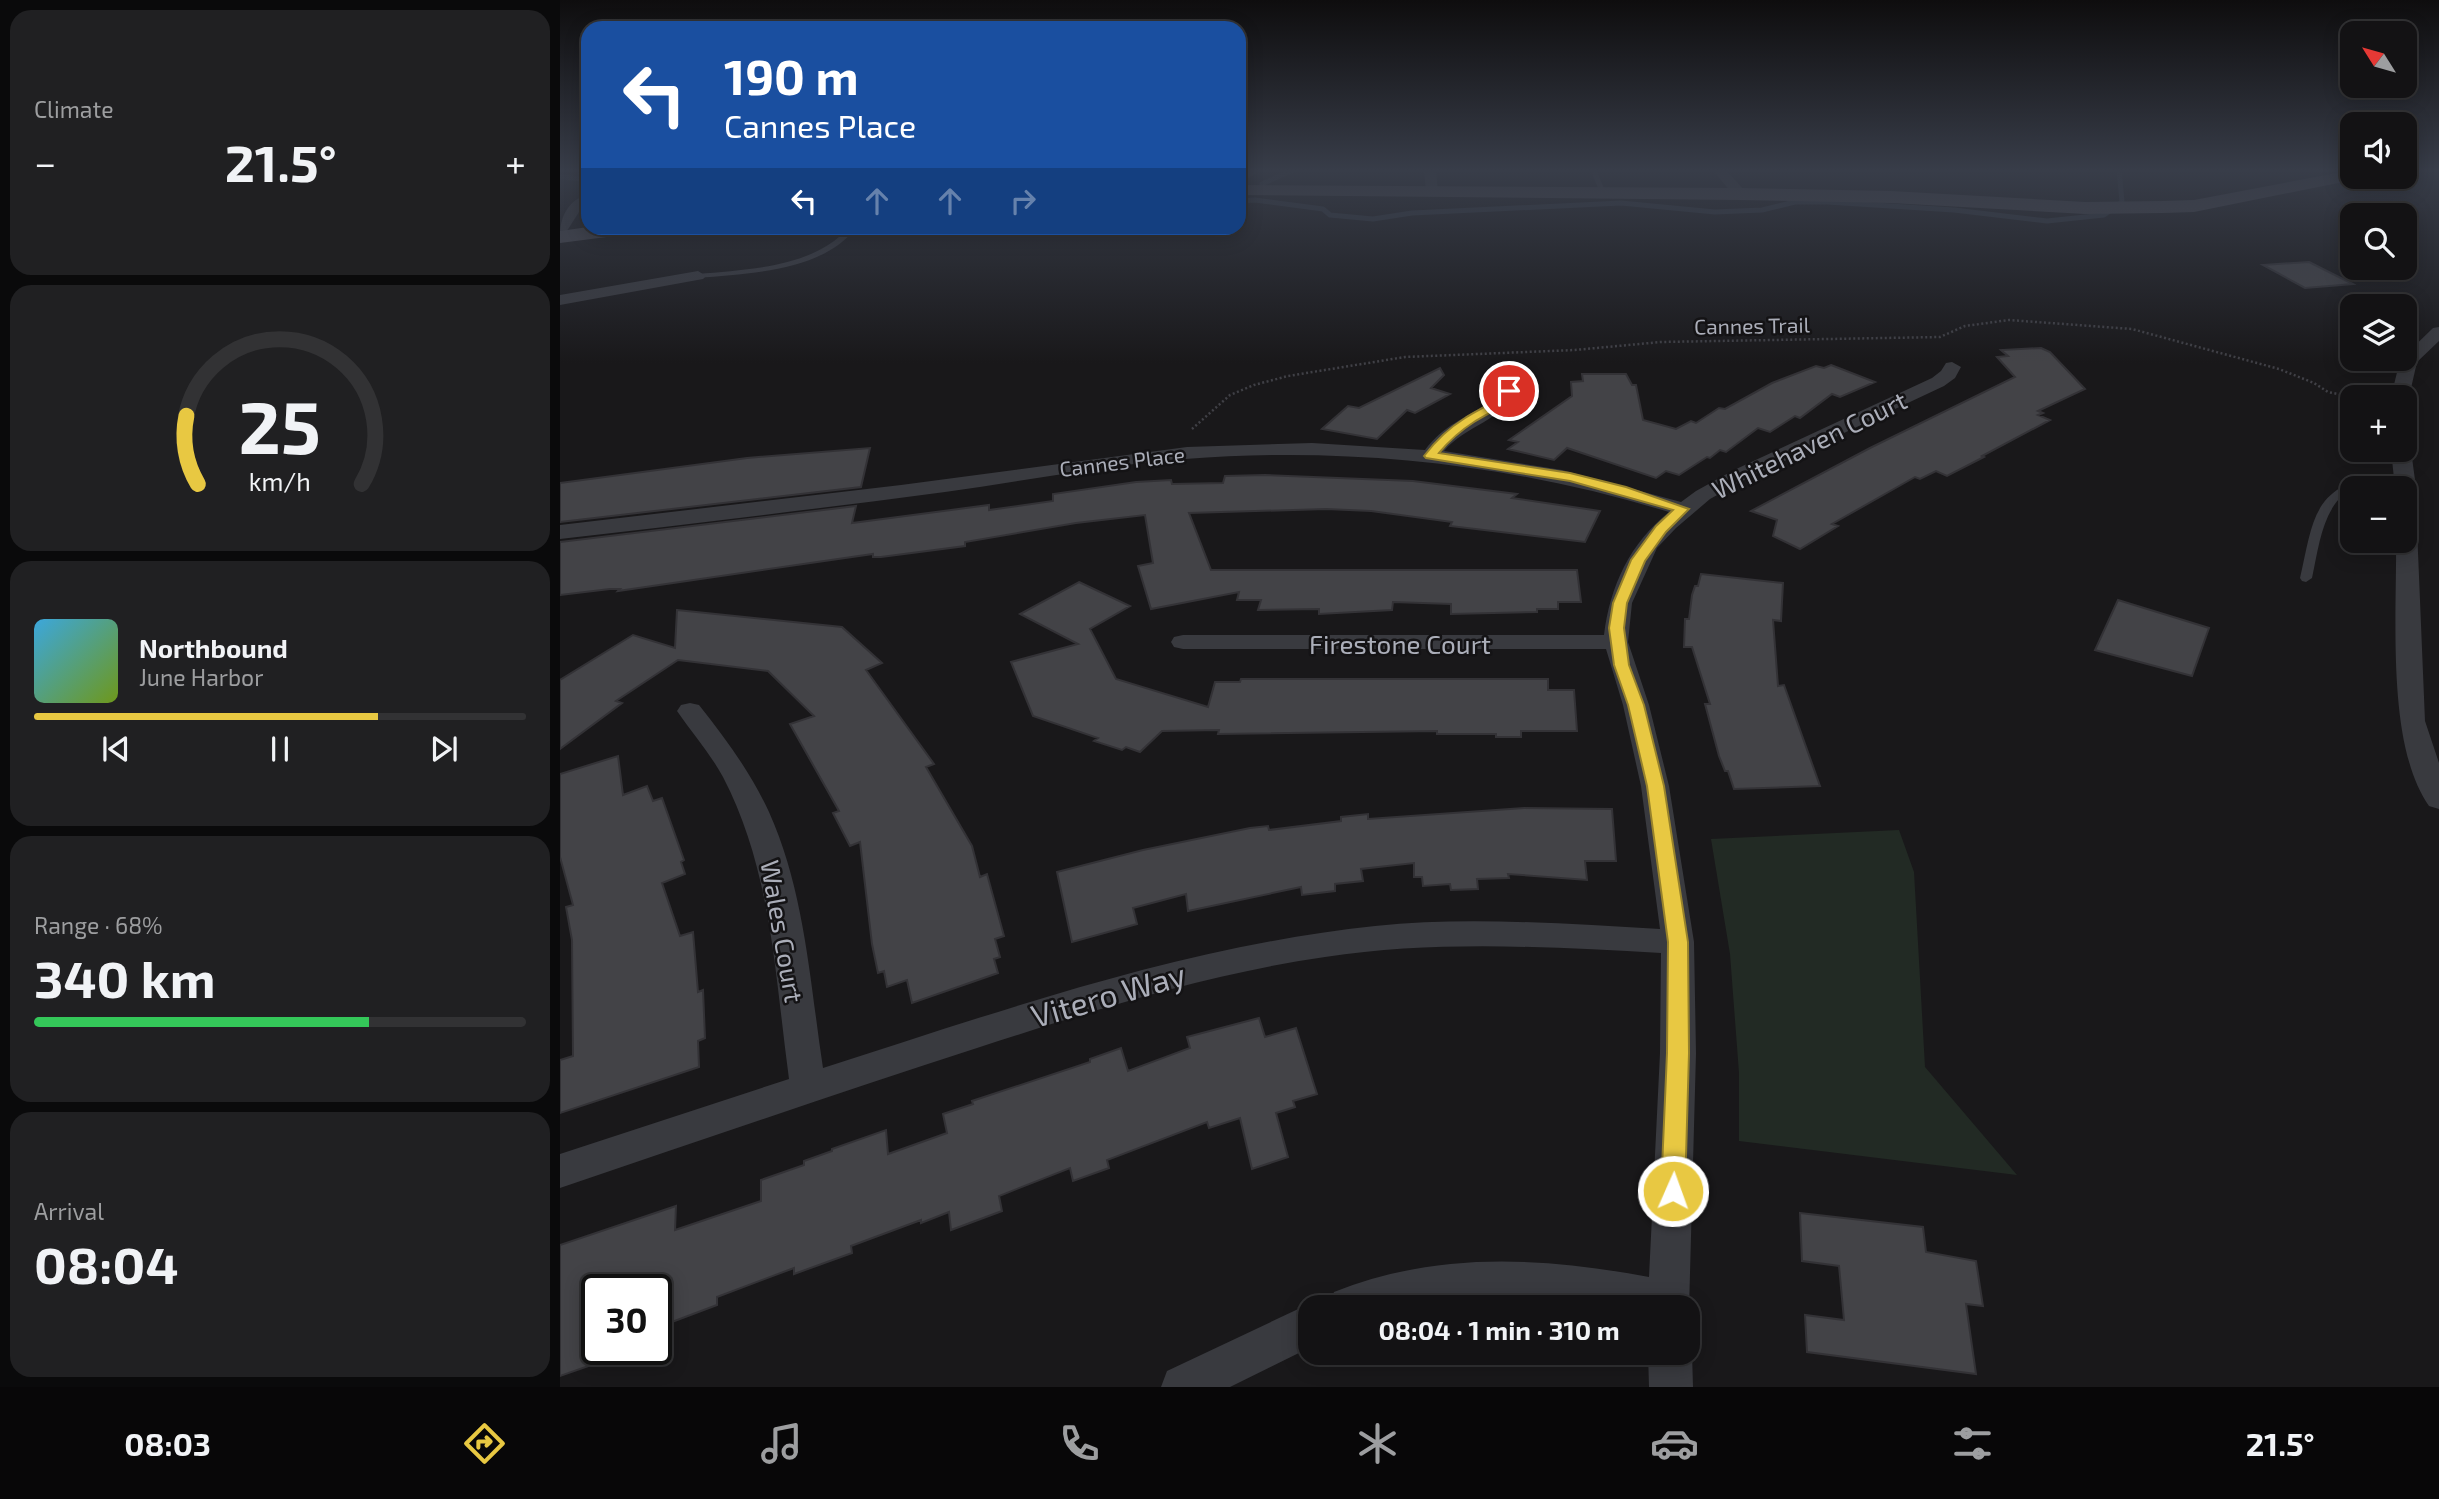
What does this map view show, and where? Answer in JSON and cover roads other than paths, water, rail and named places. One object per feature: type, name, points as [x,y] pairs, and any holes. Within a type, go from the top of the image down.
[{"type":"street","points":[[560,300],[698,275]]},
{"type":"street","points":[[2403,385],[2409,360],[2439,332]]},
{"type":"street","name":"Whitehaven Court","points":[[1669,1295],[1678,1053],[1678,942],[1653,775],[1636,705],[1616,642],[1620,603],[1647,545],[1682,509],[1741,474],[1938,382],[1949,374],[1952,367]]},
{"type":"street","points":[[1430,456],[1446,437],[1502,402],[1509,391]]},
{"type":"street","name":"Cannes Place","points":[[560,532],[950,485],[1075,465],[1167,455],[1284,451],[1430,456],[1570,477],[1682,509]]},
{"type":"street","points":[[2407,553],[2412,721],[2434,792],[2439,799]]},
{"type":"street","name":"Firestone Court","points":[[1183,642],[1616,642]]},
{"type":"street","name":"Wales Court","points":[[690,711],[736,774],[771,855],[784,912],[808,1088]]},
{"type":"street","name":"Vitero Way","points":[[560,1171],[1074,1002],[1177,973],[1274,952],[1380,937],[1443,934],[1520,934],[1678,942]]},
{"type":"street","points":[[1389,1295],[1422,1285],[1485,1280],[1556,1281],[1625,1295]]},
{"type":"street","points":[[1184,1387],[1298,1330]]},
{"type":"street","points":[[1670,1365],[1671,1387]]},
{"type":"lane","points":[[698,275],[763,267],[810,256],[837,244],[848,235]]},
{"type":"lane","points":[[2306,578],[2320,514],[2340,492]]}]
